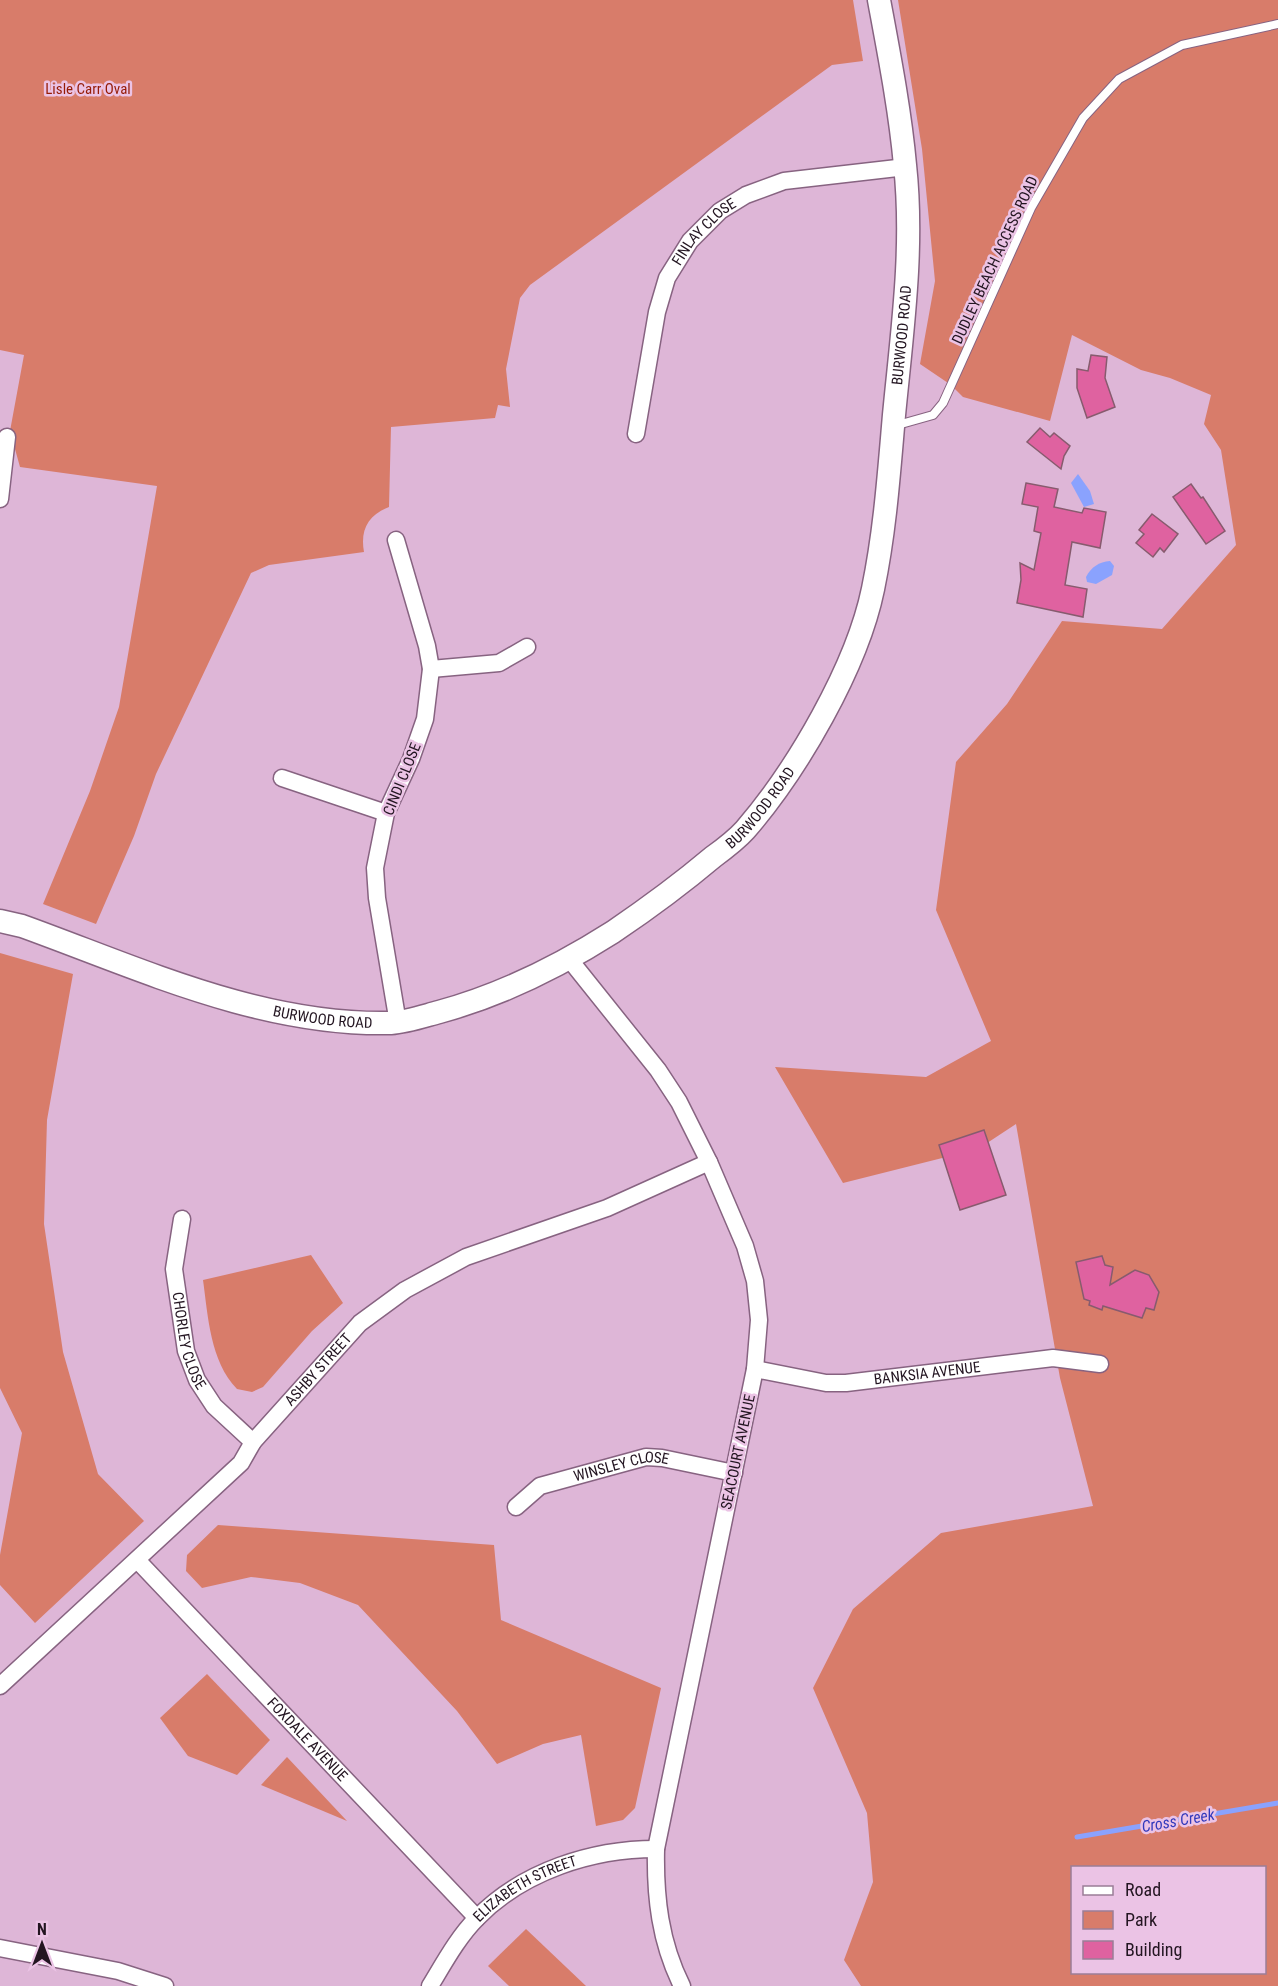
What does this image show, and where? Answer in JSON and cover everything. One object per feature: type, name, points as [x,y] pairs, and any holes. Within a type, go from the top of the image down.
[{"type":"main road","name":"BURWOOD ROAD","points":[[0,921],[52,937],[205,993],[276,1012],[342,1023],[398,1023],[454,1008],[514,987],[570,960],[637,915],[743,833],[783,778],[822,717],[850,656],[872,594],[883,533],[907,289],[906,167],[879,0]]},
{"type":"street","name":"FINLAY CLOSE","points":[[636,435],[657,312],[667,278],[690,241],[720,211],[746,195],[784,181],[906,167]]},
{"type":"street","points":[[0,499],[7,437]]},
{"type":"street","name":"CINDI CLOSE","points":[[396,540],[427,646],[431,669],[425,719],[411,759],[386,813],[375,868],[377,898],[398,1023]]},
{"type":"street","points":[[431,669],[499,663],[527,647]]},
{"type":"street","points":[[282,778],[386,813]]},
{"type":"street","name":"SEACOURT AVENUE","points":[[570,960],[658,1070],[679,1102],[709,1162],[745,1246],[755,1281],[759,1320],[755,1370],[656,1849],[655,1881],[659,1920],[671,1964],[682,1986]]},
{"type":"street","name":"ASHBY STREET","points":[[0,1686],[138,1561],[241,1463],[253,1442],[360,1323],[405,1290],[466,1257],[607,1208],[709,1162]]},
{"type":"street","name":"CHORLEY CLOSE","points":[[182,1219],[174,1269],[186,1351],[197,1380],[214,1406],[253,1442]]},
{"type":"street","name":"BANKSIA AVENUE","points":[[755,1370],[826,1383],[846,1383],[1053,1358],[1100,1364]]},
{"type":"street","name":"WINSLEY CLOSE","points":[[516,1507],[540,1486],[646,1457],[662,1458],[734,1473]]},
{"type":"street","name":"FOXDALE AVENUE","points":[[138,1561],[477,1918]]},
{"type":"street","name":"ELIZABETH STREET","points":[[430,1986],[477,1918],[531,1879],[564,1864],[606,1851],[656,1849]]},
{"type":"street","points":[[0,1948],[117,1971],[165,1986]]},
{"type":"lane","name":"DUDLEY BEACH ACCESS ROAD","points":[[893,427],[933,415],[943,403],[1031,208],[1083,118],[1119,80],[1182,45],[1278,24]]},
{"type":"green space","name":"Lisle Carr Oval","points":[[0,0],[853,0],[863,61],[832,65],[530,285],[520,298],[506,369],[510,407],[498,405],[495,418],[391,427],[389,507],[376,514],[367,524],[363,537],[364,552],[269,565],[251,573],[156,774],[134,836],[96,924],[43,904],[90,791],[119,707],[157,486],[20,467],[10,431],[24,355],[0,350]]},
{"type":"green space","points":[[898,0],[1278,0],[1278,1986],[861,1986],[844,1960],[873,1882],[867,1813],[813,1688],[853,1609],[941,1533],[1093,1506],[1060,1378],[1016,1124],[978,1149],[843,1183],[775,1067],[926,1077],[991,1041],[936,910],[956,762],[1007,704],[1062,621],[1162,629],[1236,545],[1221,450],[1204,424],[1211,395],[1170,378],[1141,370],[1072,335],[1050,421],[963,397],[951,385],[920,364],[935,281],[922,149]]},
{"type":"green space","points":[[0,953],[73,974],[47,1120],[44,1224],[63,1352],[98,1474],[144,1521],[35,1623],[0,1585],[0,1555],[22,1433],[0,1388]]},
{"type":"green space","points":[[311,1255],[343,1303],[312,1331],[263,1387],[252,1392],[237,1389],[228,1378],[216,1352],[203,1280]]},
{"type":"green space","points":[[218,1525],[494,1545],[501,1620],[661,1688],[635,1808],[623,1820],[596,1826],[581,1735],[543,1744],[497,1764],[457,1711],[358,1605],[300,1583],[251,1577],[202,1588],[186,1571],[187,1555]]},
{"type":"green space","points":[[207,1674],[270,1740],[237,1775],[188,1756],[160,1718]]},
{"type":"green space","points":[[287,1757],[347,1821],[261,1785]]},
{"type":"green space","points":[[526,1929],[586,1986],[509,1986],[488,1966]]},
{"type":"water","points":[[1078,474],[1090,491],[1094,504],[1084,507],[1071,483]]},
{"type":"water","points":[[1110,561],[1114,566],[1112,575],[1096,584],[1087,582],[1086,577],[1093,568]]},
{"type":"building","points":[[1091,355],[1107,357],[1105,378],[1115,407],[1087,418],[1077,388],[1077,369],[1088,371]]},
{"type":"building","points":[[1040,428],[1050,437],[1054,433],[1070,446],[1064,456],[1061,469],[1027,442]]},
{"type":"building","points":[[1026,483],[1058,489],[1054,507],[1082,513],[1084,508],[1106,512],[1100,548],[1072,542],[1065,585],[1087,589],[1083,617],[1017,603],[1021,580],[1020,563],[1034,570],[1041,533],[1034,531],[1038,507],[1022,504]]},
{"type":"building","points":[[1191,484],[1201,498],[1203,497],[1225,531],[1206,544],[1173,497]]},
{"type":"building","points":[[1152,514],[1178,534],[1164,552],[1160,548],[1153,557],[1136,543],[1144,534],[1139,530]]},
{"type":"building","points":[[984,1130],[1006,1195],[960,1210],[939,1145]]},
{"type":"building","points":[[1102,1256],[1105,1265],[1113,1267],[1110,1285],[1135,1270],[1149,1275],[1159,1292],[1154,1310],[1146,1308],[1142,1318],[1103,1306],[1102,1310],[1089,1305],[1090,1301],[1084,1299],[1076,1262]]},
{"type":"waterway","name":"Cross Creek","points":[[1077,1837],[1278,1803]]}]
